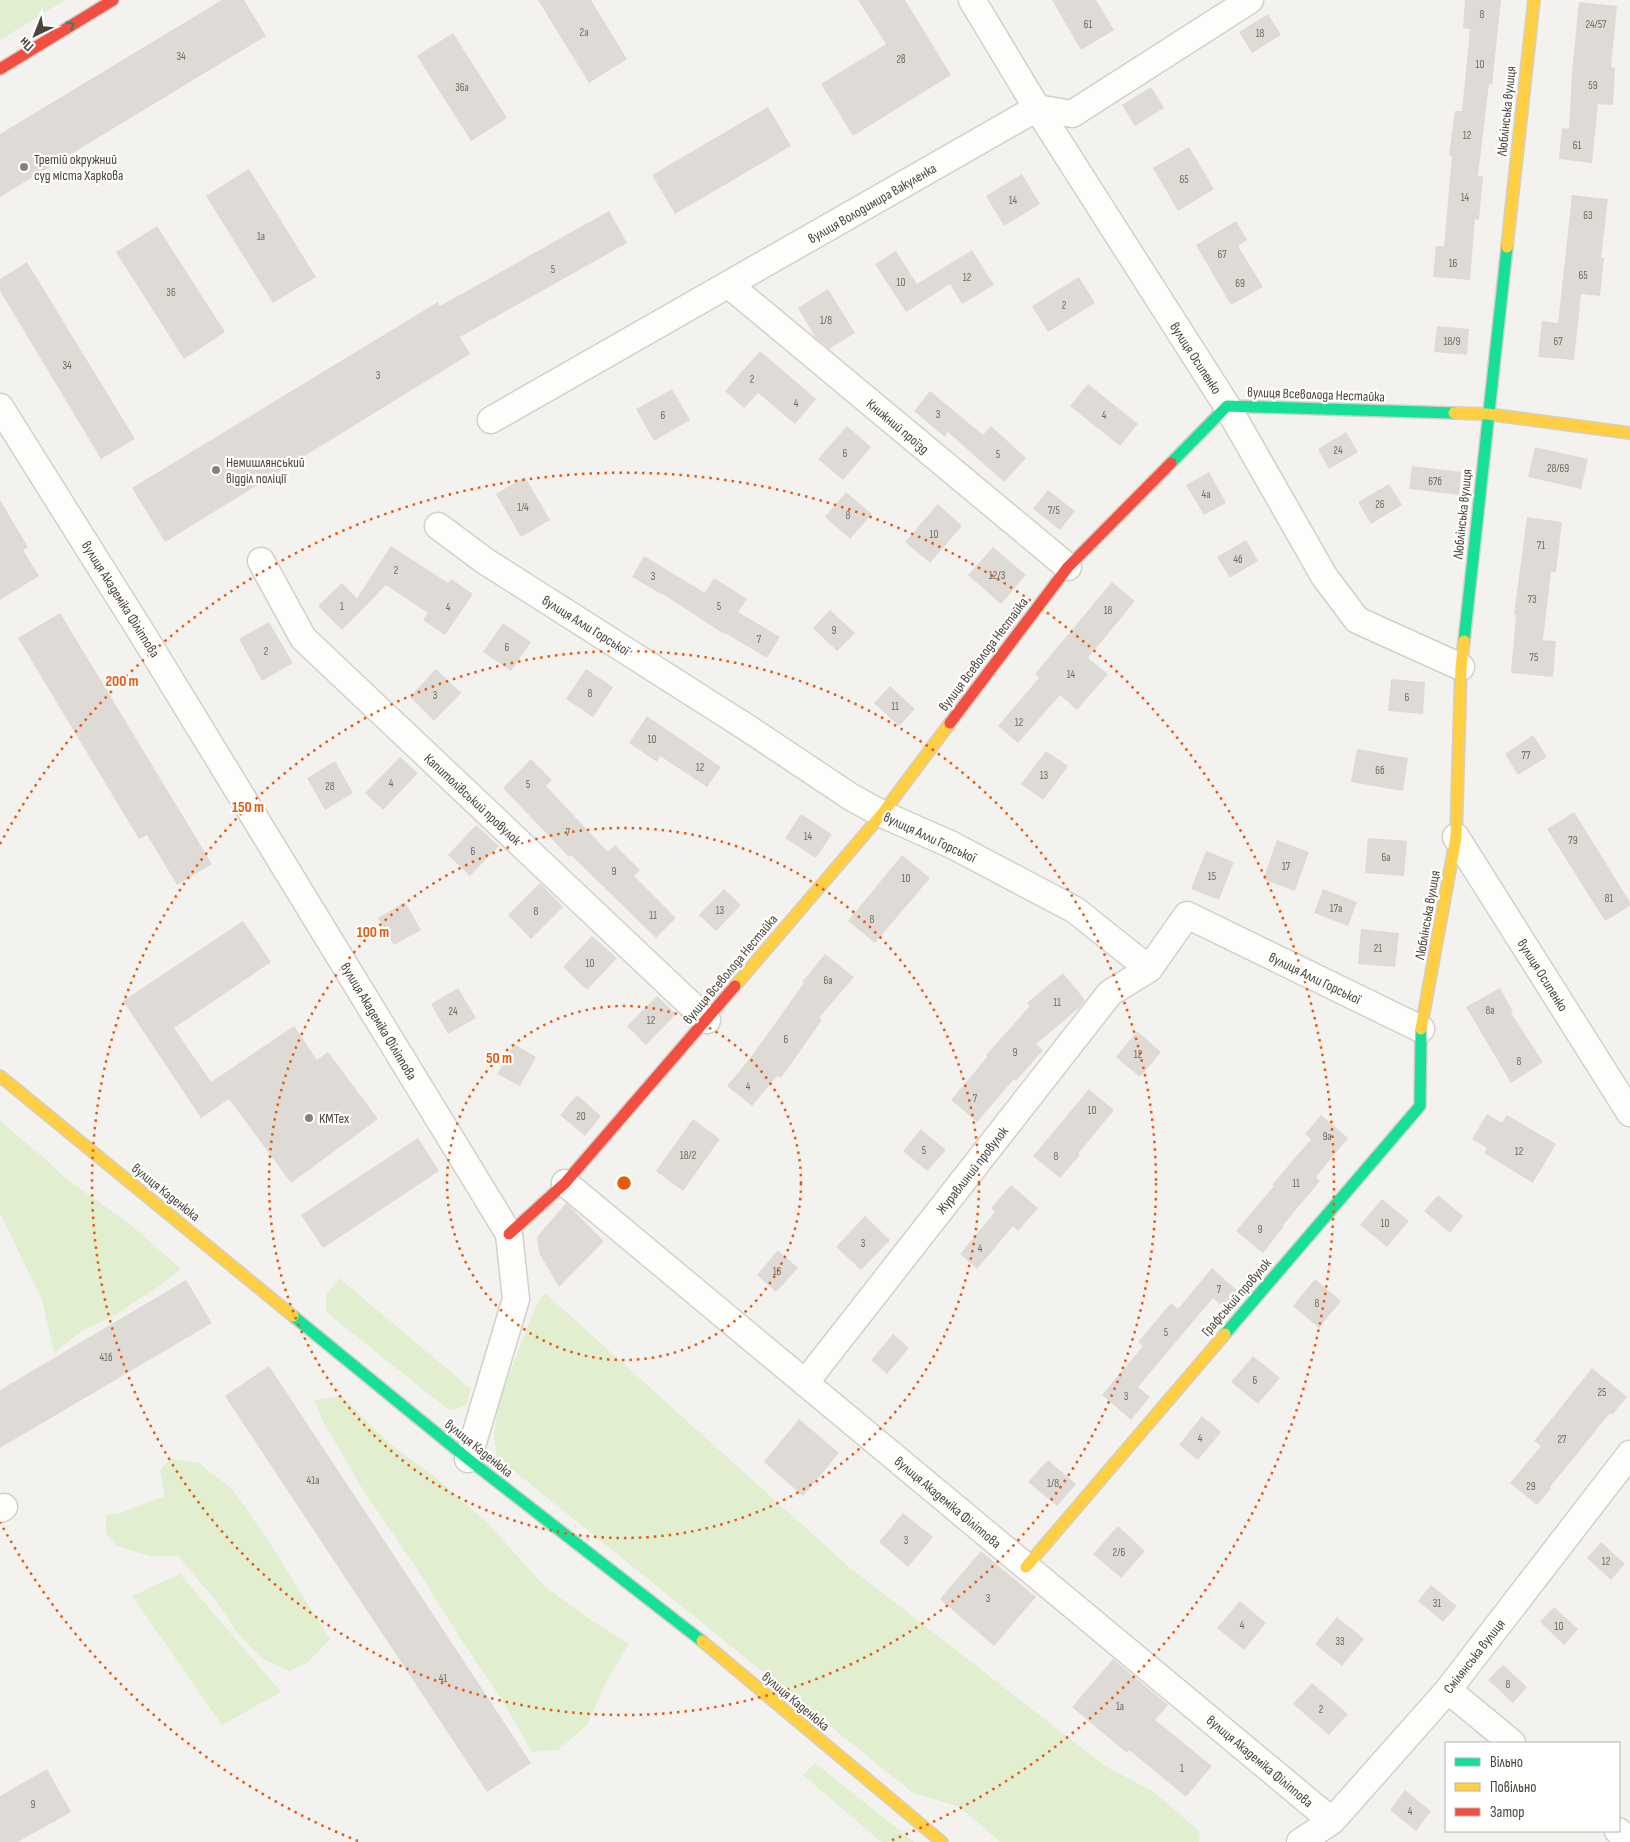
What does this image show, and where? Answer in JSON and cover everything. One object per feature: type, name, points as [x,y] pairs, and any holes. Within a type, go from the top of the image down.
[{"type":"street","points":[[0,69],[112,0]]},
{"type":"street","name":"вулиця Осипенко","points":[[972,0],[1037,108],[1227,406],[1324,576],[1357,620],[1461,667]]},
{"type":"street","points":[[1037,108],[1072,114],[1250,0]]},
{"type":"street","name":"Люблінська вулиця","points":[[1421,1029],[1456,837],[1461,667],[1487,414],[1534,0]]},
{"type":"street","name":"вулиця Володимира Вакуленка","points":[[491,420],[1037,108]]},
{"type":"street","name":"Книжний проїзд","points":[[729,285],[1068,567]]},
{"type":"street","name":"вулиця Всеволода Нестайка","points":[[509,1234],[565,1183],[882,814],[1068,567],[1227,406],[1487,414],[1630,433]]},
{"type":"street","name":"вулиця Академіка Філіппова","points":[[0,407],[143,635],[509,1234],[516,1299],[468,1459]]},
{"type":"street","name":"вулиця Алли Горської","points":[[438,526],[485,561],[746,727],[851,797],[882,814],[952,845],[1075,910],[1149,969],[1187,915],[1421,1029]]},
{"type":"street","name":"Капитолівський провулок","points":[[261,561],[303,638],[707,1020]]},
{"type":"street","name":"вулиця Осипенко","points":[[1456,837],[1630,1113]]},
{"type":"street","name":"Журавлиний провулок","points":[[805,1383],[1110,993],[1149,969]]},
{"type":"street","name":"Графський провулок","points":[[1026,1567],[1420,1106],[1421,1029]]},
{"type":"street","name":"вулиця Каденюка","points":[[0,1076],[468,1459],[704,1643],[942,1842]]},
{"type":"street","name":"вулиця Академіка Філіппова","points":[[565,1183],[1332,1821]]},
{"type":"street","name":"Смілянська вулиця","points":[[1300,1842],[1332,1821],[1448,1690],[1630,1454]]},
{"type":"street","points":[[1448,1690],[1511,1742]]},
{"type":"street","points":[[1619,1832],[1630,1841]]},
{"type":"green space","points":[[0,0],[65,0],[0,40]]},
{"type":"green space","points":[[0,1121],[64,1177],[131,1225],[181,1269],[115,1315],[82,1331],[54,1353],[42,1300],[0,1213]]},
{"type":"green space","points":[[339,1278],[471,1389],[466,1405],[450,1411],[326,1312],[326,1295]]},
{"type":"green space","points":[[545,1293],[849,1567],[1105,1766],[1154,1792],[1200,1832],[1199,1842],[1000,1842],[960,1807],[913,1793],[497,1457],[494,1435],[499,1401],[535,1308]]},
{"type":"green space","points":[[342,1396],[390,1444],[435,1477],[487,1522],[544,1586],[591,1620],[629,1644],[605,1684],[587,1725],[558,1750],[532,1752],[504,1703],[363,1490],[324,1423],[314,1400]]},
{"type":"green space","points":[[170,1459],[199,1463],[232,1489],[264,1534],[330,1639],[307,1663],[289,1671],[265,1660],[241,1638],[217,1602],[178,1556],[150,1556],[116,1546],[106,1533],[106,1515],[120,1513],[165,1496],[160,1470]]},
{"type":"green space","points":[[180,1574],[281,1692],[222,1725],[132,1596]]},
{"type":"green space","points":[[815,1763],[914,1842],[881,1842],[803,1775]]},
{"type":"building","points":[[222,0],[244,0],[266,36],[0,197],[0,134]]},
{"type":"building","points":[[538,0],[591,0],[627,59],[589,83]]},
{"type":"building","points":[[858,0],[905,0],[951,75],[853,136],[821,84],[886,44]]},
{"type":"building","points":[[1052,0],[1096,0],[1114,30],[1081,50]]},
{"type":"building","points":[[1465,0],[1501,0],[1492,85],[1489,84],[1478,176],[1483,176],[1479,220],[1475,219],[1470,280],[1433,277],[1436,246],[1444,246],[1452,156],[1449,155],[1455,111],[1462,111],[1470,29],[1463,28]]},
{"type":"building","points":[[1579,2],[1617,6],[1611,67],[1615,68],[1613,105],[1598,104],[1592,163],[1559,159],[1562,128],[1569,129]]},
{"type":"building","points":[[1268,14],[1281,35],[1252,53],[1239,32]]},
{"type":"building","points":[[453,33],[507,118],[471,141],[417,56]]},
{"type":"building","points":[[1151,87],[1164,108],[1135,126],[1122,105]]},
{"type":"building","points":[[768,107],[791,146],[675,214],[652,175]]},
{"type":"building","points":[[1189,147],[1214,189],[1178,211],[1153,168]]},
{"type":"building","points":[[249,169],[316,277],[273,303],[206,196]]},
{"type":"building","points":[[1022,174],[1040,204],[1004,226],[986,196]]},
{"type":"building","points":[[1572,195],[1608,199],[1601,258],[1604,258],[1600,296],[1581,294],[1574,360],[1538,357],[1542,321],[1558,323]]},
{"type":"building","points":[[609,211],[627,243],[460,337],[470,354],[165,542],[132,488],[438,302],[440,306]]},
{"type":"building","points":[[1236,221],[1247,240],[1238,246],[1263,287],[1231,305],[1196,245]]},
{"type":"building","points":[[157,226],[225,332],[184,359],[116,252]]},
{"type":"building","points":[[972,250],[994,285],[962,304],[950,284],[906,312],[875,264],[896,251],[917,284]]},
{"type":"building","points":[[27,262],[135,439],[101,459],[0,291],[0,279]]},
{"type":"building","points":[[1079,277],[1095,303],[1048,332],[1032,306]]},
{"type":"building","points":[[828,289],[855,333],[829,349],[816,338],[798,308]]},
{"type":"building","points":[[1437,326],[1469,329],[1467,355],[1434,352]]},
{"type":"building","points":[[760,351],[816,399],[795,424],[758,393],[744,408],[725,391]]},
{"type":"building","points":[[1088,384],[1138,424],[1120,446],[1070,406]]},
{"type":"building","points":[[672,389],[690,420],[654,441],[636,409]]},
{"type":"building","points":[[930,391],[983,435],[991,426],[1026,458],[1004,482],[948,432],[945,437],[914,411]]},
{"type":"building","points":[[847,426],[871,447],[843,480],[818,459]]},
{"type":"building","points":[[1346,432],[1358,452],[1329,469],[1318,449]]},
{"type":"building","points":[[1535,447],[1588,459],[1581,489],[1528,477]]},
{"type":"building","points":[[1412,466],[1461,472],[1459,495],[1409,489]]},
{"type":"building","points":[[1209,472],[1226,503],[1204,515],[1186,485]]},
{"type":"building","points":[[525,477],[550,520],[521,537],[496,494]]},
{"type":"building","points":[[1389,484],[1402,505],[1371,524],[1358,502]]},
{"type":"building","points":[[1048,490],[1075,511],[1060,530],[1033,509]]},
{"type":"building","points":[[846,492],[872,514],[850,539],[825,517]]},
{"type":"building","points":[[0,500],[28,547],[23,550],[39,576],[0,600]]},
{"type":"building","points":[[938,504],[962,526],[930,563],[905,542]]},
{"type":"building","points":[[1527,517],[1562,522],[1556,572],[1551,572],[1543,640],[1556,641],[1553,677],[1511,673],[1516,615],[1514,614]]},
{"type":"building","points":[[1246,540],[1258,561],[1230,578],[1217,557]]},
{"type":"building","points":[[391,546],[448,583],[451,579],[473,594],[445,635],[423,620],[428,613],[386,585],[342,630],[318,606],[342,583],[357,598]]},
{"type":"building","points":[[993,547],[1026,575],[1001,604],[968,575]]},
{"type":"building","points":[[644,556],[705,593],[714,578],[747,599],[738,612],[780,637],[767,658],[724,634],[663,594],[632,577]]},
{"type":"building","points":[[1112,582],[1135,601],[1088,658],[1108,674],[1077,710],[1060,695],[1018,743],[998,726],[1039,678],[1035,674]]},
{"type":"building","points":[[830,610],[855,633],[837,651],[813,628]]},
{"type":"building","points":[[60,613],[212,864],[177,885],[147,835],[139,839],[18,638]]},
{"type":"building","points":[[269,622],[293,663],[262,681],[239,639]]},
{"type":"building","points":[[503,623],[531,642],[511,671],[483,652]]},
{"type":"building","points":[[436,669],[461,693],[434,721],[410,697]]},
{"type":"building","points":[[586,669],[613,687],[593,717],[566,699]]},
{"type":"building","points":[[1391,679],[1425,682],[1423,714],[1388,711]]},
{"type":"building","points":[[890,686],[915,709],[899,726],[874,703]]},
{"type":"building","points":[[647,716],[721,767],[707,787],[660,756],[657,762],[629,743]]},
{"type":"building","points":[[1533,735],[1547,757],[1518,775],[1505,754]]},
{"type":"building","points":[[1357,749],[1408,758],[1403,791],[1351,782]]},
{"type":"building","points":[[1046,751],[1068,766],[1043,800],[1021,784]]},
{"type":"building","points":[[400,757],[418,773],[383,810],[365,793]]},
{"type":"building","points":[[531,759],[552,780],[546,786],[608,852],[615,845],[640,870],[634,876],[676,918],[656,938],[571,855],[569,857],[503,788]]},
{"type":"building","points":[[335,761],[353,793],[325,810],[307,778]]},
{"type":"building","points":[[1574,812],[1630,902],[1630,906],[1605,921],[1547,829]]},
{"type":"building","points":[[801,814],[832,834],[816,858],[785,838]]},
{"type":"building","points":[[476,825],[499,846],[470,876],[448,855]]},
{"type":"building","points":[[1368,838],[1407,841],[1404,876],[1365,873]]},
{"type":"building","points":[[1277,840],[1309,852],[1295,891],[1263,879]]},
{"type":"building","points":[[1206,851],[1234,862],[1219,900],[1191,889]]},
{"type":"building","points":[[902,855],[930,878],[875,943],[848,921]]},
{"type":"building","points":[[540,883],[563,907],[531,939],[508,915]]},
{"type":"building","points":[[724,889],[741,905],[716,931],[699,915]]},
{"type":"building","points":[[1323,889],[1357,902],[1348,926],[1314,913]]},
{"type":"building","points":[[405,902],[421,930],[394,945],[378,918]]},
{"type":"building","points":[[243,921],[271,962],[174,1028],[211,1082],[294,1026],[317,1060],[328,1052],[378,1119],[291,1183],[229,1099],[201,1118],[123,1001]]},
{"type":"building","points":[[1361,929],[1399,933],[1395,967],[1358,964]]},
{"type":"building","points":[[592,936],[617,958],[587,990],[563,967]]},
{"type":"building","points":[[825,954],[854,977],[819,1018],[822,1020],[781,1078],[777,1076],[752,1106],[727,1086],[751,1057],[804,983],[802,982]]},
{"type":"building","points":[[1063,973],[1085,1000],[1079,1008],[1036,1044],[1043,1050],[1016,1081],[1014,1079],[977,1122],[951,1100],[988,1056],[986,1055],[1030,1006],[1027,1003]]},
{"type":"building","points":[[458,988],[476,1018],[448,1034],[431,1004]]},
{"type":"building","points":[[1500,988],[1513,1012],[1511,1013],[1543,1062],[1511,1083],[1466,1007]]},
{"type":"building","points":[[657,996],[676,1014],[646,1045],[627,1026]]},
{"type":"building","points":[[1137,1031],[1161,1052],[1140,1077],[1116,1057]]},
{"type":"building","points":[[514,1044],[536,1057],[520,1086],[497,1074]]},
{"type":"building","points":[[1089,1089],[1114,1110],[1060,1178],[1033,1156]]},
{"type":"building","points":[[577,1095],[601,1116],[585,1136],[560,1115]]},
{"type":"building","points":[[1487,1114],[1502,1123],[1507,1115],[1556,1144],[1533,1183],[1484,1153],[1487,1148],[1472,1139]]},
{"type":"building","points":[[1321,1115],[1348,1138],[1316,1177],[1320,1181],[1283,1225],[1263,1253],[1236,1231],[1311,1139],[1305,1134]]},
{"type":"building","points":[[693,1119],[720,1139],[683,1191],[656,1171]]},
{"type":"building","points":[[921,1129],[946,1150],[927,1171],[903,1151]]},
{"type":"building","points":[[418,1138],[439,1171],[323,1248],[301,1215]]},
{"type":"building","points":[[1011,1185],[1038,1208],[1018,1231],[1013,1226],[977,1269],[960,1254],[995,1212],[991,1208]]},
{"type":"building","points":[[1438,1195],[1463,1216],[1450,1233],[1424,1211]]},
{"type":"building","points":[[1382,1199],[1409,1221],[1387,1247],[1360,1225]]},
{"type":"building","points":[[566,1203],[604,1241],[559,1287],[539,1253],[537,1237]]},
{"type":"building","points":[[865,1216],[890,1240],[861,1270],[836,1247]]},
{"type":"building","points":[[778,1250],[798,1268],[776,1292],[757,1275]]},
{"type":"building","points":[[1212,1268],[1239,1292],[1225,1308],[1213,1298],[1138,1387],[1150,1397],[1131,1420],[1102,1395],[1143,1346],[1138,1342],[1171,1303],[1178,1309]]},
{"type":"building","points":[[1315,1279],[1341,1301],[1319,1328],[1293,1306]]},
{"type":"building","points":[[186,1280],[212,1323],[0,1448],[0,1390]]},
{"type":"building","points":[[893,1334],[909,1348],[887,1374],[871,1360]]},
{"type":"building","points":[[1253,1356],[1280,1378],[1258,1404],[1231,1382]]},
{"type":"building","points":[[269,1366],[531,1763],[487,1792],[225,1396]]},
{"type":"building","points":[[1592,1368],[1627,1397],[1612,1415],[1610,1413],[1537,1505],[1510,1483],[1541,1446],[1534,1441]]},
{"type":"building","points":[[1202,1416],[1221,1432],[1198,1460],[1179,1445]]},
{"type":"building","points":[[799,1419],[839,1453],[803,1496],[764,1462]]},
{"type":"building","points":[[1048,1460],[1076,1484],[1057,1506],[1028,1482]]},
{"type":"building","points":[[903,1513],[933,1537],[908,1567],[879,1542]]},
{"type":"building","points":[[1118,1526],[1145,1551],[1121,1578],[1093,1554]]},
{"type":"building","points":[[1601,1542],[1625,1564],[1611,1580],[1587,1558]]},
{"type":"building","points":[[981,1551],[1036,1597],[994,1646],[940,1599]]},
{"type":"building","points":[[1431,1585],[1457,1606],[1443,1622],[1418,1601]]},
{"type":"building","points":[[1240,1601],[1266,1623],[1244,1650],[1217,1628]]},
{"type":"building","points":[[1554,1607],[1578,1629],[1564,1645],[1540,1622]]},
{"type":"building","points":[[1337,1617],[1364,1639],[1342,1666],[1315,1644]]},
{"type":"building","points":[[1113,1659],[1168,1705],[1155,1720],[1212,1766],[1186,1797],[1129,1750],[1127,1753],[1072,1707]]},
{"type":"building","points":[[1503,1665],[1527,1687],[1513,1703],[1488,1680]]},
{"type":"building","points":[[1312,1683],[1348,1714],[1329,1735],[1293,1704]]},
{"type":"building","points":[[47,1769],[71,1812],[18,1842],[0,1842],[0,1796]]},
{"type":"building","points":[[1405,1790],[1431,1811],[1416,1831],[1390,1810]]},
{"type":"traffic: fast","points":[[1464,641],[1507,247]]},
{"type":"traffic: fast","points":[[1171,463],[1227,406],[1454,413]]},
{"type":"traffic: fast","points":[[1225,1334],[1420,1106],[1421,1029]]},
{"type":"traffic: fast","points":[[293,1316],[468,1459],[702,1641]]},
{"type":"traffic: slow","points":[[1507,247],[1534,0]]},
{"type":"traffic: slow","points":[[1454,413],[1487,414],[1630,433]]},
{"type":"traffic: slow","points":[[1421,1029],[1456,837],[1461,667],[1464,641]]},
{"type":"traffic: slow","points":[[735,986],[882,814],[950,723]]},
{"type":"traffic: slow","points":[[0,1076],[293,1316]]},
{"type":"traffic: slow","points":[[1026,1567],[1225,1334]]},
{"type":"traffic: slow","points":[[702,1641],[942,1842]]},
{"type":"traffic: jam","points":[[0,69],[113,0]]},
{"type":"traffic: jam","points":[[950,723],[1068,567],[1171,463]]},
{"type":"traffic: jam","points":[[509,1234],[565,1183],[735,986]]},
{"type":"place","name":"Третій окружний суд міста Харкова","points":[[24,167]]},
{"type":"place","name":"Немишлянський відділ поліції","points":[[216,470]]},
{"type":"place","name":"KMTex","points":[[309,1118]]}]
